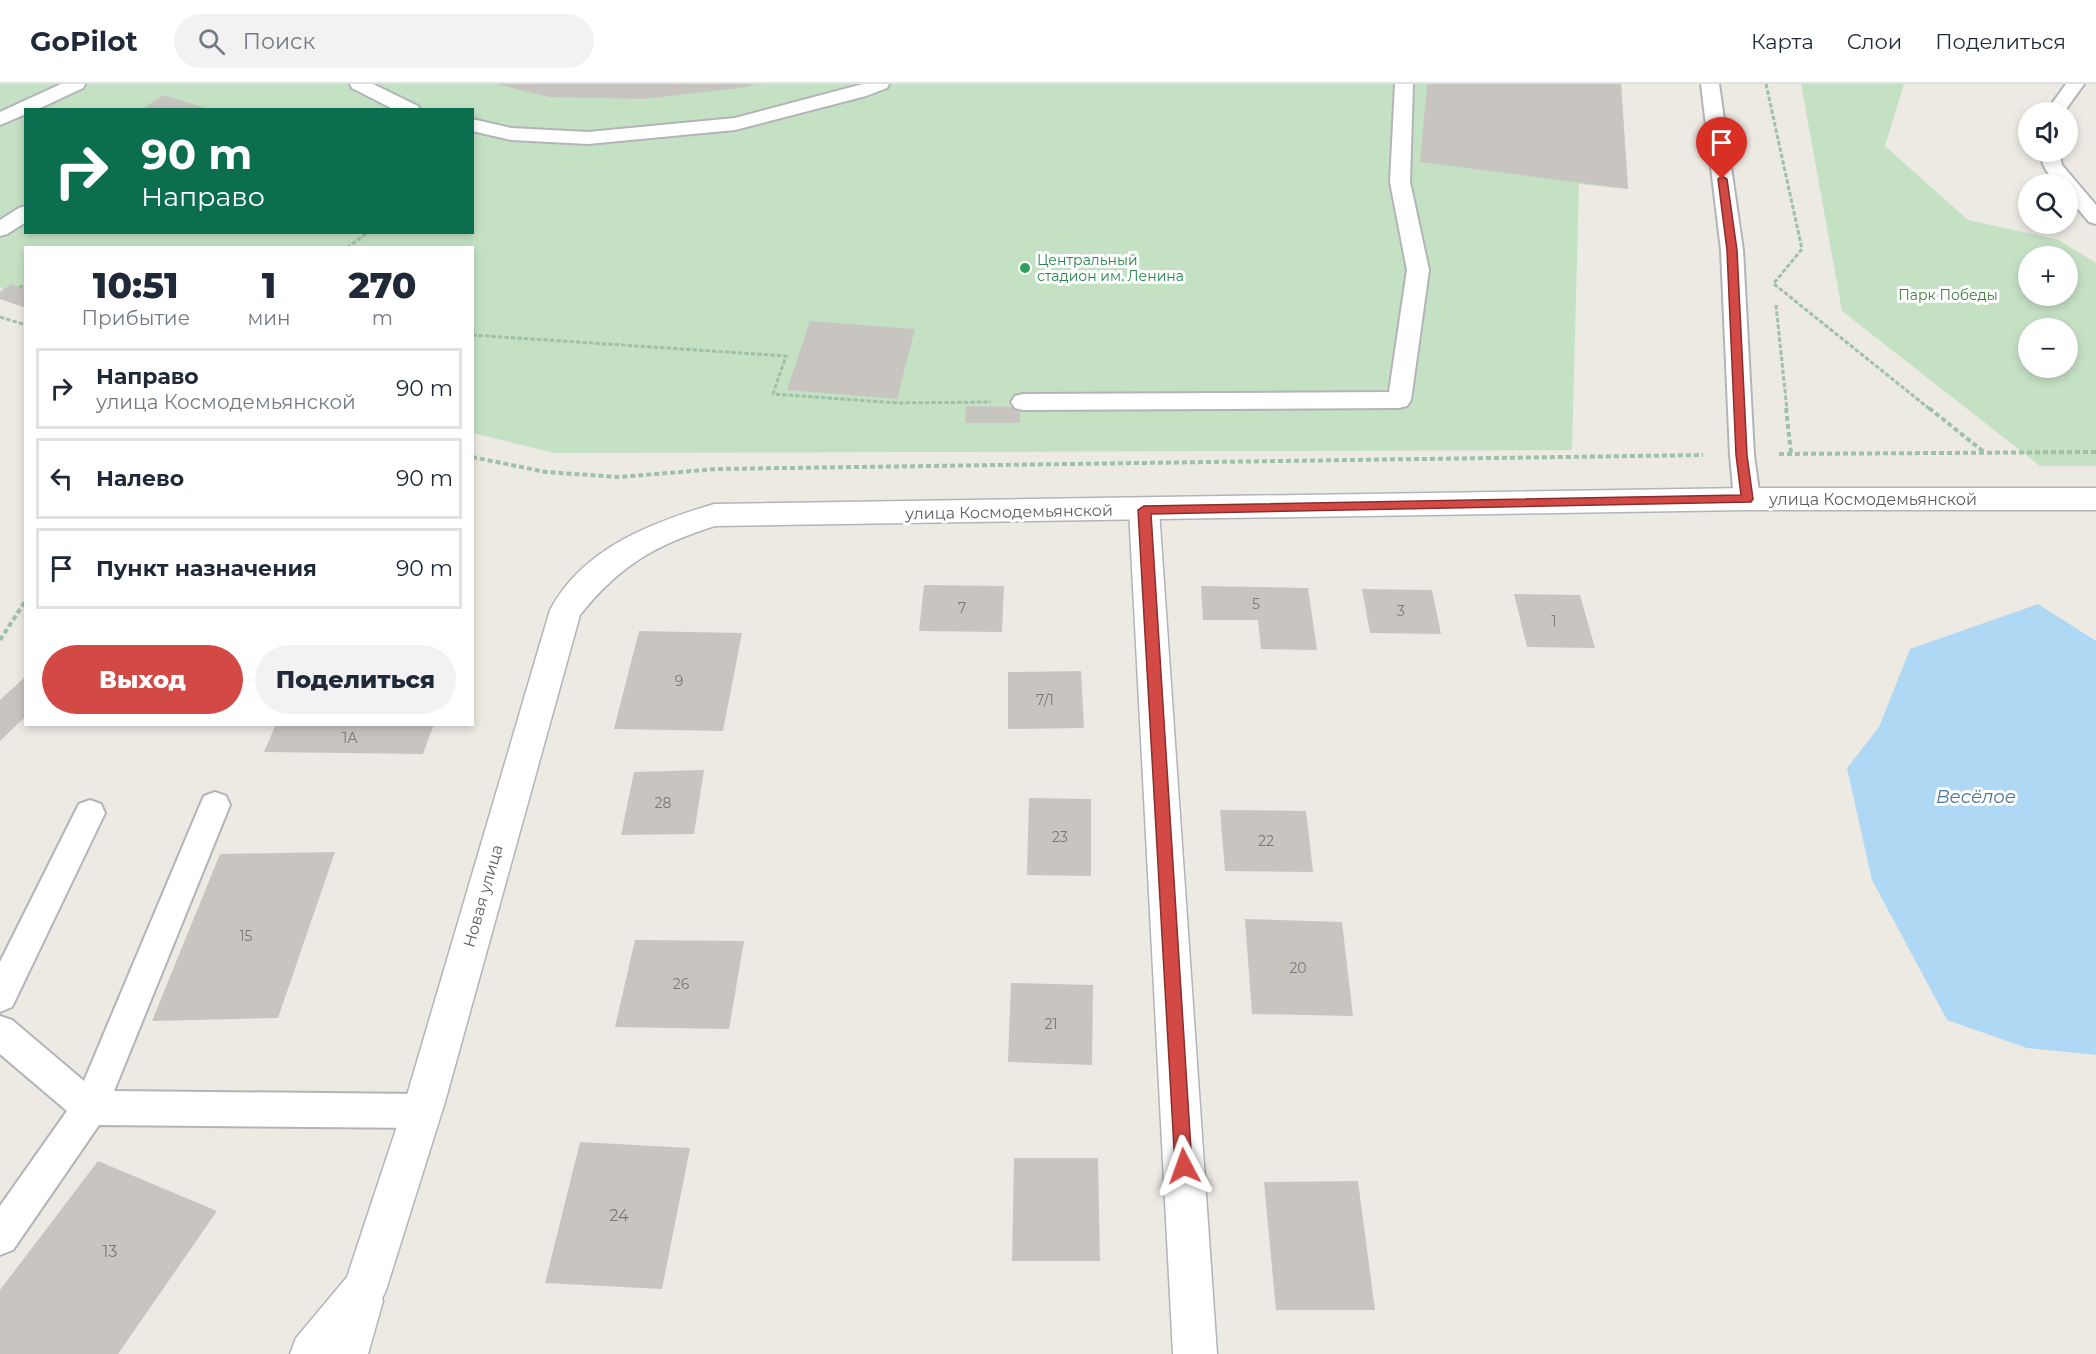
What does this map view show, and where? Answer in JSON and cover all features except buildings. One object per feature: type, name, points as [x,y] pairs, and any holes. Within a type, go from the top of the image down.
[{"type":"street","name":"улица Космодемьянской","points":[[714,515],[1747,499],[2096,500]]},
{"type":"street","points":[[1144,510],[1195,1354]]},
{"type":"street","name":"Новая улица","points":[[346,1354],[364,1290],[422,1111],[566,610],[599,571],[635,546],[672,528],[714,515]]},
{"type":"street","points":[[312,1354],[364,1290]]},
{"type":"lane","points":[[0,119],[76,84]]},
{"type":"lane","points":[[359,84],[407,108]]},
{"type":"lane","points":[[474,125],[512,134],[588,138],[735,124],[860,92],[880,84]]},
{"type":"lane","points":[[1023,402],[1399,400],[1418,270],[1400,182],[1404,84]]},
{"type":"lane","points":[[1710,84],[1732,250],[1742,455],[1747,499]]},
{"type":"lane","points":[[2062,102],[2075,84]]},
{"type":"lane","points":[[2051,162],[2052,166],[2096,218]]},
{"type":"lane","points":[[0,230],[24,213]]},
{"type":"lane","points":[[0,1236],[90,1108],[215,805]]},
{"type":"lane","points":[[0,996],[90,813]]},
{"type":"lane","points":[[0,1032],[90,1108],[422,1111]]},
{"type":"path","points":[[1766,84],[1802,249],[1773,280],[1791,453]]},
{"type":"path","points":[[350,246],[365,234]]},
{"type":"path","points":[[1774,284],[1985,453]]},
{"type":"path","points":[[19,287],[24,286]]},
{"type":"path","points":[[0,317],[24,324]]},
{"type":"path","points":[[474,335],[786,356],[774,394],[898,403],[1023,402]]},
{"type":"path","points":[[474,457],[546,472],[619,477],[717,469],[1791,453],[2096,452]]},
{"type":"path","points":[[0,640],[24,603]]},
{"type":"green space","name":"Центральный стадион им. Ленина","points":[[0,84],[1621,84],[1628,189],[1579,184],[1572,450],[554,453],[474,433],[474,246],[24,246],[24,296],[0,288]]},
{"type":"green space","name":"Парк Победы","points":[[1801,84],[1904,84],[1885,146],[1968,220],[2018,231],[2018,234],[2032,234],[2059,240],[2069,246],[2018,246],[2018,306],[2078,306],[2078,252],[2096,263],[2096,466],[2040,466],[1842,311]]},
{"type":"water","name":"Весёлое","points":[[2038,604],[2096,641],[2096,1055],[2027,1048],[1947,1020],[1872,880],[1847,768],[1879,727],[1910,649]]},
{"type":"place","name":"Центральный стадион им. Ленина","points":[[1025,268]]},
{"type":"route","points":[[1184,1166],[1144,510],[1747,499],[1742,455],[1732,250],[1722,179]]}]
